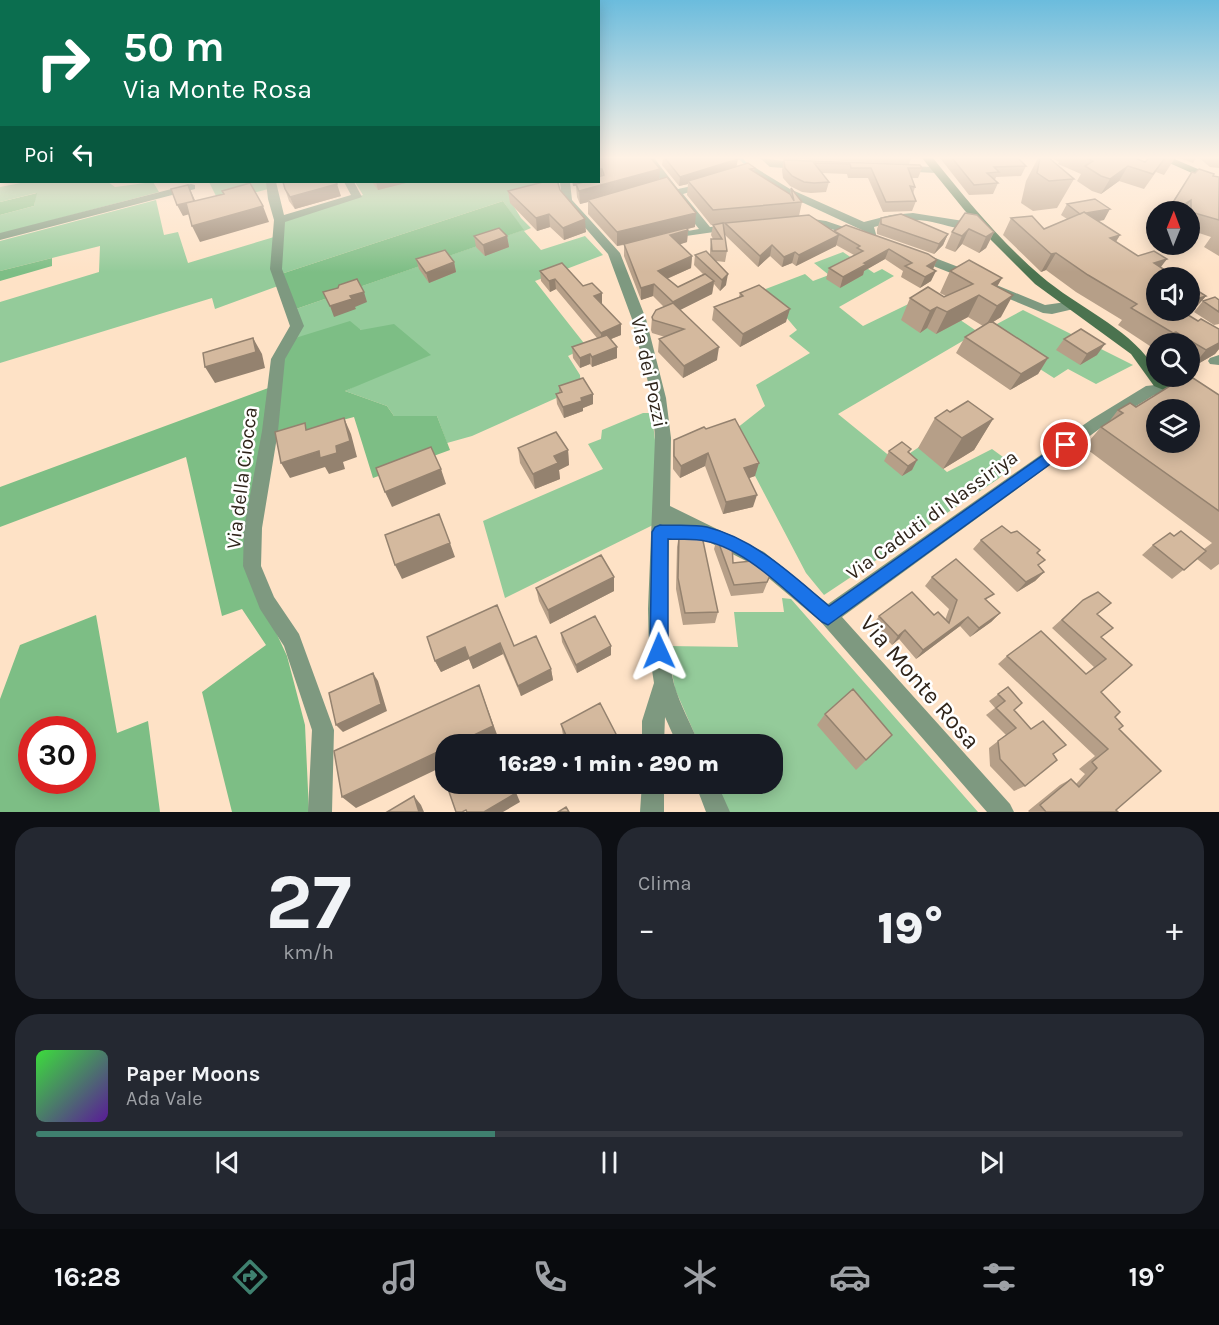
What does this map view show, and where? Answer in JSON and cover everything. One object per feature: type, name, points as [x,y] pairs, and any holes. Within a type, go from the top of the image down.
[{"type":"main road","points":[[958,196],[1018,262],[1124,341],[1146,362]]},
{"type":"main road","points":[[1190,387],[1199,390]]},
{"type":"street","points":[[0,237],[157,196]]},
{"type":"street","name":"Via della Ciocca","points":[[273,196],[280,220],[276,269],[297,326],[279,359],[270,431],[253,528],[252,566],[267,603],[292,641],[323,730],[320,812]]},
{"type":"street","points":[[280,220],[357,196]]},
{"type":"street","name":"Via dei Pozzi","points":[[572,196],[580,211],[619,252],[659,399],[663,438],[658,620],[659,651],[664,683],[653,721],[653,734]]},
{"type":"street","points":[[673,196],[707,231]]},
{"type":"street","points":[[784,221],[815,221],[876,240],[870,229],[797,196]]},
{"type":"street","points":[[864,226],[885,220],[914,218],[964,226],[983,226]]},
{"type":"street","points":[[660,240],[746,225]]},
{"type":"street","points":[[909,252],[1037,307],[1052,310],[1073,305]]},
{"type":"street","name":"Via Caduti di Nassiriya","points":[[828,616],[1097,423],[1146,380]]},
{"type":"street","name":"Via Monte Rosa","points":[[661,510],[758,558],[828,616],[1002,812]]},
{"type":"street","name":"Via Monte Rosa","points":[[660,532],[706,534]]},
{"type":"street","points":[[664,683],[683,734]]},
{"type":"street","points":[[652,812],[653,794]]},
{"type":"street","points":[[710,794],[718,812]]},
{"type":"green space","points":[[0,196],[24,196],[0,202]]},
{"type":"green space","points":[[25,196],[36,196],[34,206],[0,215],[0,202]]},
{"type":"green space","points":[[36,196],[144,196],[0,234],[0,215],[34,206]]},
{"type":"green space","points":[[216,196],[242,196],[219,202]]},
{"type":"green space","points":[[360,196],[520,196],[510,200],[521,218],[531,228],[524,231],[541,250],[585,236],[603,255],[535,281],[587,347],[568,356],[580,375],[581,387],[472,436],[447,443],[437,416],[394,416],[387,406],[345,391],[374,377],[361,330],[352,325],[292,339],[296,309],[523,230],[503,201],[281,274],[282,220]]},
{"type":"green space","points":[[156,200],[164,235],[178,232],[188,263],[274,237],[278,286],[215,309],[212,298],[0,363],[0,302],[99,272],[100,246],[0,271],[0,241]]},
{"type":"green space","points":[[503,201],[524,230],[296,309],[281,274]]},
{"type":"green space","points":[[843,252],[874,273],[882,269],[894,276],[839,307],[863,326],[925,296],[978,332],[838,414],[897,462],[919,447],[947,472],[992,449],[1014,465],[998,479],[824,595],[806,573],[732,432],[765,406],[756,385],[810,353],[789,336],[797,330],[763,290],[805,274],[813,281],[829,275],[814,263]]},
{"type":"green space","points":[[52,258],[52,266],[0,281],[0,271]]},
{"type":"green space","points":[[1023,310],[1133,365],[1096,384],[1068,369],[1054,378],[982,332]]},
{"type":"green space","points":[[350,321],[361,330],[394,324],[431,355],[345,391],[387,406],[394,416],[437,416],[450,450],[373,478],[354,417],[270,439],[281,359],[292,339]]},
{"type":"green space","points":[[271,387],[262,448],[260,598],[287,656],[305,725],[309,812],[232,812],[202,692],[266,645],[242,609],[222,616],[186,457],[0,527],[0,487]]},
{"type":"green space","points":[[643,413],[649,413],[652,416],[656,448],[653,525],[505,598],[483,521],[603,469],[588,444],[601,439],[602,430]]},
{"type":"green space","points":[[782,598],[791,599],[978,812],[729,812],[721,794],[783,794],[783,734],[695,734],[675,689],[667,646],[738,647],[734,612],[784,612]]},
{"type":"green space","points":[[96,615],[117,733],[148,721],[160,812],[0,812],[0,699],[20,645]]},
{"type":"building","points":[[174,196],[192,196],[194,201],[177,205]]},
{"type":"building","points":[[216,196],[257,196],[263,206],[192,226],[186,203]]},
{"type":"building","points":[[513,196],[565,196],[585,219],[563,228],[549,214],[536,218]]},
{"type":"building","points":[[602,196],[682,196],[696,213],[617,232],[588,200]]},
{"type":"building","points":[[701,196],[791,196],[794,201],[793,196],[797,196],[802,202],[713,210]]},
{"type":"building","points":[[883,196],[914,196],[916,201],[886,202]]},
{"type":"building","points":[[1177,196],[1219,196],[1219,220],[1200,215],[1200,201],[1174,201]]},
{"type":"building","points":[[1095,199],[1110,209],[1080,214],[1067,204]]},
{"type":"building","points":[[1084,212],[1120,235],[1110,238],[1138,256],[1146,254],[1160,255],[1167,259],[1154,263],[1160,267],[1146,267],[1146,317],[1131,308],[1137,304],[1056,253],[1051,254],[1011,218],[1032,216],[1044,229]]},
{"type":"building","points":[[965,213],[977,215],[994,232],[986,237],[969,229],[962,236],[952,232]]},
{"type":"building","points":[[901,214],[948,234],[939,244],[881,224],[881,218]]},
{"type":"building","points":[[809,215],[839,235],[799,255],[795,252],[784,257],[772,245],[760,256],[725,223]]},
{"type":"building","points":[[723,223],[727,251],[712,251],[711,239],[722,239],[713,225]]},
{"type":"building","points":[[846,225],[928,254],[937,260],[927,266],[936,271],[925,277],[905,266],[912,263],[889,249],[843,277],[829,268],[863,251],[857,248],[860,246],[834,231]]},
{"type":"building","points":[[499,228],[507,236],[483,245],[474,236]]},
{"type":"building","points":[[686,228],[688,230],[670,235],[692,256],[658,271],[678,287],[705,274],[714,281],[673,302],[654,284],[641,288],[624,244]]},
{"type":"building","points":[[445,250],[454,262],[426,273],[416,259]]},
{"type":"building","points":[[706,251],[728,274],[722,280],[695,255]]},
{"type":"building","points":[[969,260],[1002,278],[992,284],[1013,295],[997,306],[979,295],[947,312],[937,307],[930,311],[910,298],[928,287],[944,297],[973,284],[950,271]]},
{"type":"building","points":[[562,263],[583,286],[592,283],[602,293],[594,296],[621,324],[601,333],[555,279],[549,281],[540,271]]},
{"type":"building","points":[[357,279],[364,292],[350,296],[352,299],[330,306],[323,292]]},
{"type":"building","points":[[759,285],[790,309],[743,334],[714,307],[743,296],[740,293]]},
{"type":"building","points":[[1215,297],[1219,300],[1219,312],[1203,301]]},
{"type":"building","points":[[673,303],[719,347],[684,366],[659,339],[684,329],[653,320],[652,317],[656,310]]},
{"type":"building","points":[[1201,319],[1219,329],[1219,343],[1206,350],[1200,346],[1200,333],[1173,333],[1153,321],[1200,321]]},
{"type":"building","points":[[991,321],[1048,358],[1021,374],[965,337]]},
{"type":"building","points":[[1081,329],[1105,344],[1087,354],[1064,339]]},
{"type":"building","points":[[607,335],[617,347],[592,357],[590,354],[580,358],[572,347]]},
{"type":"building","points":[[253,338],[256,352],[205,367],[203,353]]},
{"type":"building","points":[[583,378],[593,394],[581,398],[582,401],[563,407],[556,394],[562,392],[559,386]]},
{"type":"building","points":[[1200,383],[1219,395],[1219,511],[1101,427],[1123,413],[1118,410],[1130,403],[1136,407],[1146,401],[1146,453],[1200,453],[1200,399],[1149,399],[1168,387],[1200,387]]},
{"type":"building","points":[[968,401],[993,419],[962,438],[935,418]]},
{"type":"building","points":[[344,418],[350,441],[336,446],[337,453],[320,458],[319,451],[281,463],[275,432],[305,423],[306,430]]},
{"type":"building","points":[[735,419],[759,463],[744,468],[757,495],[726,502],[708,453],[681,466],[674,456],[674,440],[704,427],[706,429]]},
{"type":"building","points":[[556,432],[568,450],[554,456],[558,463],[533,474],[518,448]]},
{"type":"building","points":[[902,442],[911,449],[908,452],[917,460],[908,466],[889,451]]},
{"type":"building","points":[[431,447],[441,469],[385,492],[376,468]]},
{"type":"building","points":[[439,514],[450,543],[395,565],[385,535]]},
{"type":"building","points":[[1002,526],[1011,533],[1017,531],[1040,550],[1037,553],[1045,560],[1038,565],[1044,572],[1026,582],[981,540]]},
{"type":"building","points":[[1181,531],[1206,551],[1184,570],[1153,545],[1170,533],[1174,536]]},
{"type":"building","points":[[679,535],[702,536],[718,612],[685,613],[678,578]]},
{"type":"building","points":[[717,538],[732,544],[733,563],[761,560],[772,571],[767,582],[734,585]]},
{"type":"building","points":[[601,555],[614,577],[548,610],[536,588]]},
{"type":"building","points":[[956,559],[994,594],[985,599],[1000,613],[979,628],[968,617],[923,650],[905,630],[898,636],[879,616],[912,592],[934,615],[938,612],[949,623],[957,600],[932,577]]},
{"type":"building","points":[[1098,592],[1111,603],[1097,614],[1113,628],[1101,637],[1132,665],[1101,692],[1120,712],[1115,717],[1123,726],[1119,729],[1161,771],[1116,810],[1118,812],[1046,812],[1040,805],[1071,779],[1079,787],[1097,768],[1092,762],[1108,749],[1007,656],[1041,631],[1086,674],[1106,659],[1062,620],[1083,600]]},
{"type":"building","points":[[497,605],[514,646],[536,636],[551,669],[518,686],[500,643],[469,658],[465,647],[435,661],[427,637]]},
{"type":"building","points":[[595,616],[611,646],[576,665],[561,633]]},
{"type":"building","points":[[373,673],[381,704],[336,725],[329,693]]},
{"type":"building","points":[[479,685],[493,726],[476,734],[435,734],[435,753],[342,797],[334,751]]},
{"type":"building","points":[[1008,687],[1022,703],[1014,710],[1031,729],[1043,721],[1066,745],[1053,754],[1057,760],[1025,786],[1000,759],[998,741],[1016,728],[996,708],[1005,701],[998,694]]},
{"type":"building","points":[[853,689],[892,735],[866,760],[825,714]]},
{"type":"building","points":[[600,703],[616,734],[566,734],[561,724]]},
{"type":"building","points":[[450,794],[514,794],[484,812],[467,812],[466,810],[456,812]]},
{"type":"building","points":[[414,796],[419,812],[387,812]]},
{"type":"building","points":[[566,807],[569,812],[558,812]]},
{"type":"route","points":[[659,651],[660,532],[706,534],[735,545],[768,565],[828,616],[1066,445]]}]
